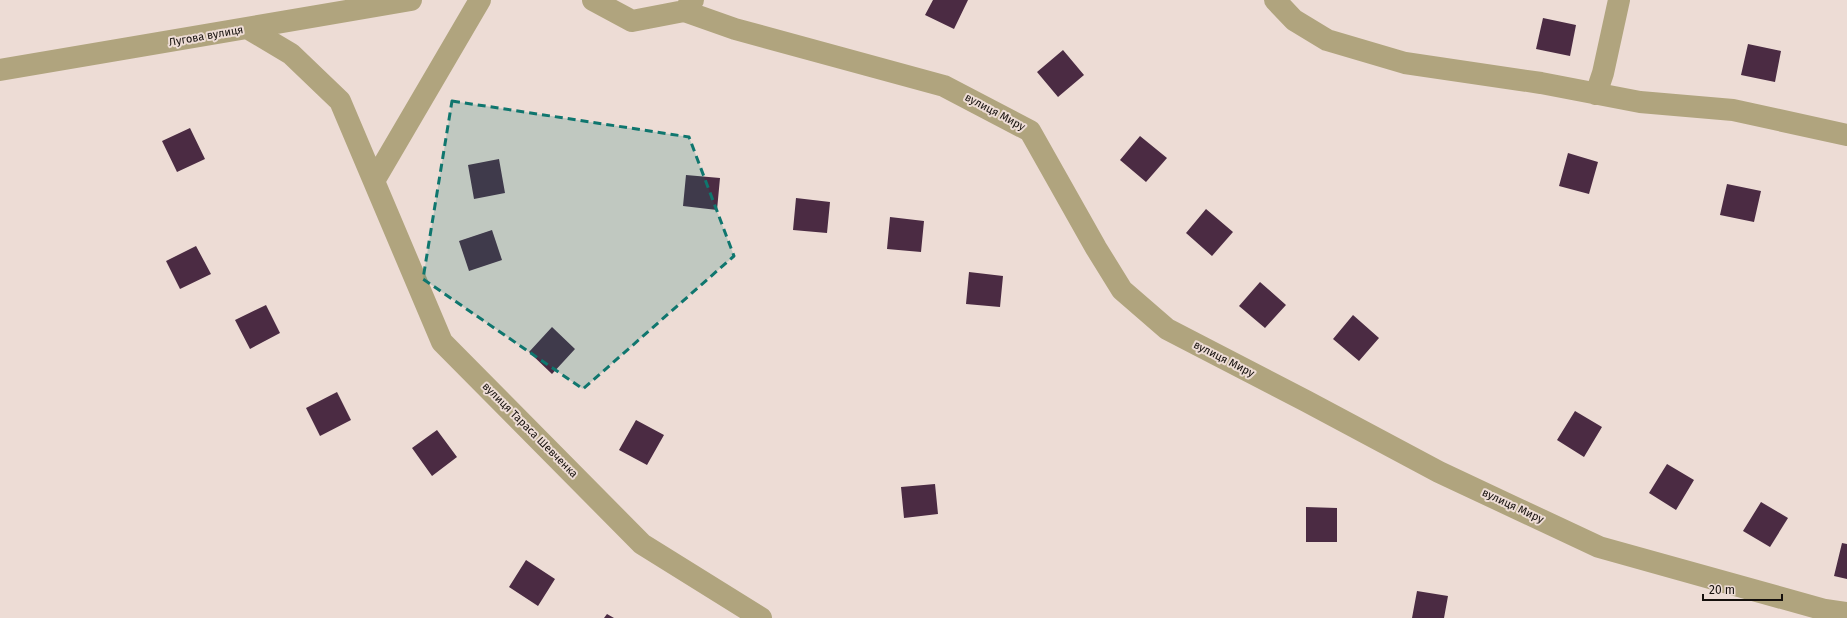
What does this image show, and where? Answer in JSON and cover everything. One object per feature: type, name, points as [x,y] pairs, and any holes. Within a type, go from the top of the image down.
[{"type":"street","name":"Лугова вулиця","points":[[0,70],[412,0]]},
{"type":"street","points":[[374,181],[480,0]]},
{"type":"street","points":[[593,0],[632,21],[688,5]]},
{"type":"street","points":[[1275,0],[1294,20],[1327,40],[1405,63],[1541,83],[1640,102],[1733,110],[1847,135]]},
{"type":"street","points":[[1596,94],[1603,73],[1619,0]]},
{"type":"street","name":"вулиця Миру","points":[[688,5],[735,29],[944,86],[1030,131],[1096,248],[1122,290],[1167,329],[1439,472],[1599,547],[1825,610],[1847,613]]},
{"type":"street","name":"вулиця Тараса Шевченка","points":[[248,28],[291,54],[340,102],[442,342],[642,544],[761,618]]},
{"type":"highlighted area","points":[[452,101],[689,137],[734,256],[583,389],[423,279]]},
{"type":"building","points":[[933,0],[968,0],[954,29],[925,15]]},
{"type":"building","points":[[1543,18],[1576,25],[1570,56],[1536,49]]},
{"type":"building","points":[[1748,44],[1781,51],[1775,82],[1741,75]]},
{"type":"building","points":[[1063,50],[1084,75],[1058,97],[1037,72]]},
{"type":"building","points":[[190,128],[205,159],[177,172],[162,141]]},
{"type":"building","points":[[1140,136],[1167,158],[1146,182],[1120,160]]},
{"type":"building","points":[[1568,153],[1598,162],[1589,194],[1559,186]]},
{"type":"building","points":[[499,159],[505,193],[474,199],[468,165]]},
{"type":"building","points":[[686,175],[720,178],[717,210],[683,206]]},
{"type":"building","points":[[1727,184],[1761,191],[1754,222],[1720,215]]},
{"type":"building","points":[[796,198],[830,202],[827,233],[793,230]]},
{"type":"building","points":[[1206,209],[1233,232],[1212,256],[1186,233]]},
{"type":"building","points":[[890,217],[924,221],[921,252],[887,249]]},
{"type":"building","points":[[492,230],[502,260],[469,271],[459,241]]},
{"type":"building","points":[[196,246],[211,274],[180,289],[166,261]]},
{"type":"building","points":[[969,272],[1003,276],[1000,307],[966,304]]},
{"type":"building","points":[[1260,282],[1286,305],[1265,328],[1239,306]]},
{"type":"building","points":[[266,305],[280,333],[250,349],[235,320]]},
{"type":"building","points":[[1353,315],[1379,338],[1359,361],[1333,339]]},
{"type":"building","points":[[552,327],[575,349],[552,374],[529,352]]},
{"type":"building","points":[[337,392],[351,420],[320,436],[306,408]]},
{"type":"building","points":[[1575,411],[1602,427],[1584,457],[1557,440]]},
{"type":"building","points":[[636,420],[664,435],[647,465],[619,450]]},
{"type":"building","points":[[437,430],[457,457],[432,476],[412,448]]},
{"type":"building","points":[[1667,464],[1694,480],[1676,510],[1649,493]]},
{"type":"building","points":[[935,484],[938,514],[904,518],[901,487]]},
{"type":"building","points":[[1761,502],[1788,518],[1770,547],[1743,531]]},
{"type":"building","points":[[1306,507],[1337,508],[1337,542],[1306,542]]},
{"type":"building","points":[[1842,543],[1847,544],[1847,579],[1834,576]]},
{"type":"building","points":[[526,560],[555,579],[538,606],[509,587]]},
{"type":"building","points":[[1417,591],[1448,596],[1444,618],[1412,618]]},
{"type":"building","points":[[607,614],[614,618],[604,618]]}]
